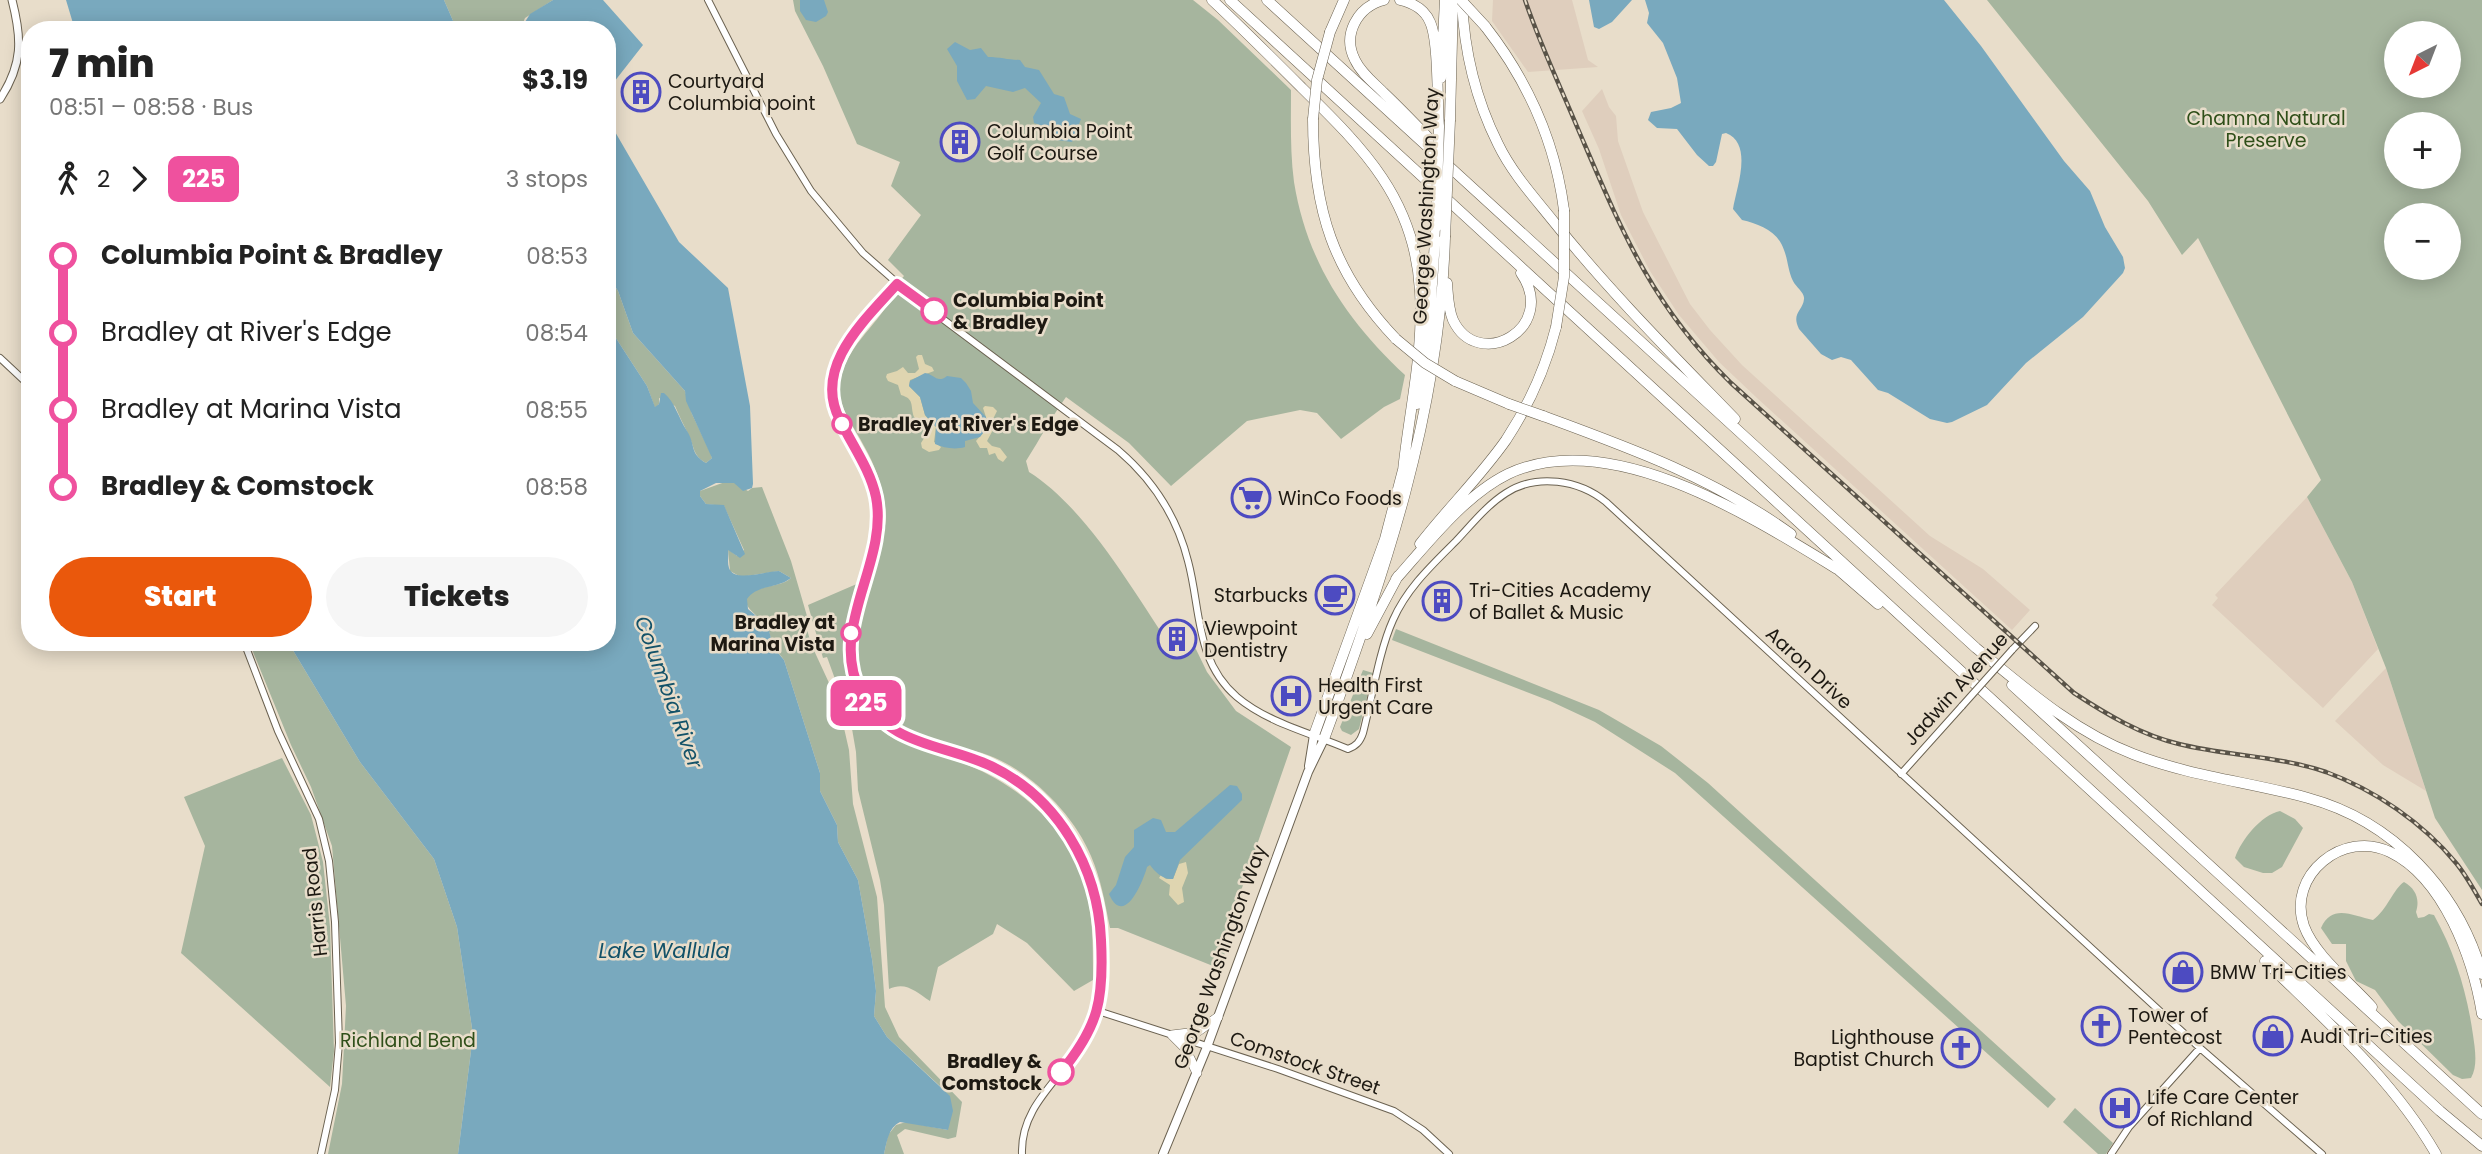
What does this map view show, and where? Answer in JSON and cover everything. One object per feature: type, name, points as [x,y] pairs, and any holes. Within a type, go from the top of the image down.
[{"type":"highway","points":[[1213,0],[1355,140],[1385,180],[1407,225],[1419,274],[1421,312],[1403,471]]},
{"type":"highway","points":[[1230,0],[2194,888],[2482,1146]]},
{"type":"highway","points":[[1267,0],[2482,1114]]},
{"type":"highway","points":[[1344,0],[1330,32],[1317,80],[1313,119],[1317,185],[1331,241],[1353,287],[1372,313],[1396,339],[1425,363],[1455,381],[1508,404],[1642,452],[1688,472],[1771,520],[1838,569],[1943,661],[1971,681]]},
{"type":"highway","points":[[1384,0],[1366,8],[1352,27],[1350,43],[1356,62],[1505,218]]},
{"type":"highway","points":[[1400,0],[1418,7],[1430,23],[1439,127]]},
{"type":"highway","name":"George Washington Way","points":[[1319,737],[1385,539],[1403,471],[1427,338],[1436,227],[1445,0]]},
{"type":"highway","name":"George Washington Way","points":[[1319,737],[1351,667],[1393,543],[1419,440],[1435,350],[1445,239],[1453,0]]},
{"type":"highway","points":[[1461,0],[1465,42],[1475,87],[1499,146],[1514,171],[1626,307],[1798,485]]},
{"type":"highway","points":[[1351,667],[1396,579],[1423,540],[1507,439],[1540,377],[1556,327],[1565,270],[1564,210],[1554,159],[1538,113],[1514,65],[1485,26],[1461,0]]},
{"type":"highway","points":[[1445,239],[1448,304],[1453,319],[1457,327],[1473,340],[1492,344],[1511,338],[1522,328],[1530,314],[1532,299],[1526,280],[1490,239]]},
{"type":"highway","points":[[1396,579],[1483,490],[1519,470],[1560,460],[1605,463],[1646,473],[1693,490],[1744,513],[1838,569]]},
{"type":"highway","points":[[1976,648],[2063,716],[2089,733],[2130,753],[2172,767],[2311,799],[2349,813],[2380,831],[2410,855],[2446,897],[2466,931],[2482,974]]},
{"type":"highway","points":[[2405,1045],[2321,953],[2303,923],[2301,900],[2307,882],[2318,865],[2334,852],[2368,845],[2390,852],[2409,864],[2430,887],[2454,923],[2473,968],[2482,1014]]},
{"type":"highway","points":[[2194,888],[2372,1068],[2406,1108],[2435,1154]]},
{"type":"highway","points":[[1172,1035],[1198,1032],[1218,1017]]},
{"type":"highway","points":[[1172,1035],[1185,1048],[1197,1073]]},
{"type":"main road","points":[[0,99],[15,71],[18,55],[19,27],[12,0]]},
{"type":"main road","name":"George Washington Way","points":[[1163,1154],[1218,1017],[1319,737]]},
{"type":"street","points":[[708,0],[776,134],[811,191],[852,241],[897,284],[1110,443],[1138,468],[1163,502],[1180,536],[1189,562],[1204,646],[1223,683],[1261,713],[1319,737]]},
{"type":"street","points":[[897,284],[844,348],[836,363],[832,385],[834,407],[865,467],[877,504],[874,547],[851,633],[852,670],[865,701],[891,728],[915,740],[990,765],[1030,791],[1065,829],[1086,867],[1096,895],[1103,970],[1098,1011],[1075,1054],[1030,1114],[1022,1142],[1022,1154]]},
{"type":"street","points":[[0,358],[21,378]]},
{"type":"street","name":"Aaron Drive","points":[[1319,737],[1348,749],[1360,741],[1388,633],[1401,604],[1421,576],[1479,517],[1506,493],[1532,483],[1552,481],[1579,486],[1606,502],[2200,1048],[2322,1154]]},
{"type":"street","name":"Jadwin Avenue","points":[[1901,774],[2035,626]]},
{"type":"street","name":"Harris Road","points":[[247,651],[278,731],[315,810],[325,843],[333,890],[339,1034],[335,1090],[321,1154]]},
{"type":"street","name":"Comstock Street","points":[[1098,1011],[1343,1091],[1394,1111],[1423,1130],[1449,1154]]},
{"type":"street","points":[[2111,1154],[2129,1127],[2200,1048]]},
{"type":"shaded area","points":[[1493,0],[1572,0],[1588,60],[1598,67],[1528,72],[1492,21]]},
{"type":"shaded area","points":[[1602,89],[1616,116],[1618,141],[1643,212],[1690,304],[1742,365],[1930,536],[1983,569],[2030,610],[2012,630],[1757,398],[1719,362],[1679,315],[1650,271],[1621,215],[1599,149],[1582,111]]},
{"type":"shaded area","points":[[2307,497],[2352,582],[2378,649],[2323,708],[2212,605],[2218,598],[2215,595]]},
{"type":"shaded area","points":[[2386,668],[2426,791],[2383,765],[2335,721]]},
{"type":"green space","points":[[444,0],[553,0],[524,21],[453,21]]},
{"type":"green space","name":"Columbia Point Golf Course","points":[[793,0],[1193,0],[1218,20],[1291,90],[1294,182],[1309,238],[1320,264],[1348,311],[1405,375],[1400,399],[1384,407],[1341,439],[1317,413],[1300,410],[1247,421],[1171,486],[1129,443],[1066,397],[1026,461],[1029,472],[1072,508],[1110,555],[1176,654],[1192,641],[1207,672],[1236,711],[1291,747],[1227,931],[1223,970],[1118,928],[1110,928],[1091,856],[1073,824],[1047,794],[1032,780],[999,760],[923,738],[896,725],[873,705],[863,686],[854,657],[855,637],[886,517],[879,480],[844,409],[840,384],[847,360],[884,310],[904,276],[888,260],[921,215],[891,186],[900,162],[857,144],[823,66],[795,11]]},
{"type":"green space","name":"Chamna Natural Preserve","points":[[1987,0],[2482,0],[2482,890],[2435,818],[2386,668],[2352,582],[2307,497],[2321,480],[2198,238],[2182,255],[2148,201]]},
{"type":"green space","points":[[616,288],[633,333],[685,391],[692,414],[711,454],[712,458],[706,463],[696,454],[675,406],[659,398],[659,404],[655,408],[647,386],[616,338]]},
{"type":"green space","points":[[725,482],[735,483],[748,491],[762,487],[791,561],[807,616],[805,622],[811,644],[830,685],[844,728],[849,750],[853,804],[877,897],[885,1007],[899,1037],[962,1102],[956,1137],[948,1139],[905,1129],[897,1135],[904,1154],[884,1154],[888,1135],[896,1125],[906,1122],[948,1130],[942,1088],[887,1037],[874,1016],[876,991],[858,880],[838,842],[837,825],[820,791],[820,773],[784,660],[773,647],[766,625],[746,602],[750,593],[784,583],[791,578],[779,571],[741,577],[730,571],[728,549],[737,556],[744,550],[724,506],[706,504],[700,496],[700,491]]},
{"type":"green space","points":[[859,583],[845,637],[846,659],[852,686],[873,722],[895,739],[970,766],[1017,792],[1056,830],[1075,860],[1089,904],[1093,980],[1074,991],[1027,943],[997,924],[993,934],[938,967],[930,1001],[906,987],[889,989],[884,905],[858,790],[851,723],[827,657],[823,658],[808,605]]},
{"type":"green space","points":[[1396,629],[1599,710],[1661,746],[1708,783],[2056,1099],[2048,1108],[1675,773],[1595,722],[1550,701],[1392,640]]},
{"type":"green space","name":"Richland Bend","points":[[253,651],[293,651],[360,762],[434,859],[457,927],[473,1035],[458,1154],[328,1154],[342,1084],[346,1006],[332,846],[311,787]]},
{"type":"green space","points":[[1363,670],[1373,673],[1359,729],[1351,735],[1340,727]]},
{"type":"green space","points":[[282,758],[311,815],[323,862],[330,927],[334,1051],[330,1087],[181,953],[205,846],[184,797]]},
{"type":"green space","points":[[2280,811],[2295,819],[2303,828],[2282,867],[2272,873],[2263,873],[2244,867],[2235,858],[2242,844],[2259,823]]},
{"type":"green space","points":[[2404,882],[2416,895],[2418,918],[2434,915],[2459,973],[2475,1046],[2475,1063],[2471,1078],[2462,1079],[2453,1075],[2398,1021],[2375,990],[2356,981],[2346,961],[2346,944],[2332,944],[2321,928],[2326,920],[2337,913],[2373,920]]},
{"type":"green space","points":[[2075,1108],[2113,1143],[2106,1154],[2098,1154],[2063,1122]]},
{"type":"sand","points":[[922,355],[925,364],[934,371],[910,380],[909,386],[920,397],[925,415],[936,427],[934,442],[941,447],[929,452],[922,448],[921,443],[928,429],[914,417],[910,401],[901,395],[898,385],[888,381],[886,377],[903,367],[908,373],[915,373],[919,369],[916,357]]},
{"type":"sand","points":[[985,406],[993,407],[997,411],[993,419],[994,428],[987,441],[1000,448],[1007,457],[1003,462],[995,453],[989,455],[987,448],[980,448],[976,441],[986,429]]},
{"type":"sand","points":[[1186,862],[1188,873],[1182,888],[1184,902],[1178,905],[1169,895],[1170,885],[1159,878],[1161,875],[1166,879],[1173,879],[1179,864]]},
{"type":"water","points":[[66,0],[444,0],[453,21],[72,21]]},
{"type":"water","points":[[553,0],[603,0],[643,45],[616,80],[616,21],[526,21],[530,14]]},
{"type":"water","points":[[800,0],[824,0],[828,12],[826,16],[816,22],[806,20],[800,11]]},
{"type":"water","points":[[1589,0],[1632,0],[1612,22],[1599,29],[1594,27]]},
{"type":"water","points":[[1645,0],[1944,0],[1981,46],[2064,161],[2090,191],[2105,227],[2123,257],[2123,273],[2083,317],[2026,363],[1987,405],[1952,422],[1930,419],[1888,393],[1878,390],[1851,360],[1841,357],[1832,360],[1821,354],[1799,329],[1796,319],[1804,297],[1791,277],[1781,243],[1767,229],[1742,220],[1733,209],[1741,168],[1739,147],[1734,139],[1726,133],[1722,134],[1716,162],[1709,166],[1677,129],[1657,128],[1648,120],[1651,112],[1681,103],[1677,78],[1663,43],[1647,23],[1649,13]]},
{"type":"water","points":[[955,42],[970,50],[981,48],[988,57],[1020,60],[1025,67],[1039,70],[1054,94],[1064,97],[1070,114],[1081,119],[1072,142],[1057,140],[1046,127],[1034,123],[1033,117],[1041,103],[1025,88],[1013,92],[986,86],[975,99],[967,100],[957,81],[957,66],[947,49]]},
{"type":"water","name":"Lake Wallula","points":[[616,134],[679,242],[728,288],[750,406],[753,484],[752,488],[743,491],[734,483],[716,483],[700,491],[700,496],[706,504],[724,505],[745,554],[740,558],[728,550],[728,566],[732,572],[744,576],[779,571],[791,578],[751,594],[747,599],[748,609],[768,626],[773,647],[784,660],[820,773],[820,791],[837,825],[838,842],[858,880],[876,991],[874,1016],[887,1037],[950,1096],[953,1111],[948,1130],[900,1122],[890,1132],[884,1154],[458,1154],[473,1035],[457,927],[434,859],[360,762],[293,651],[616,651],[616,338],[647,386],[655,407],[659,404],[661,393],[664,393],[690,436],[697,456],[706,463],[712,458],[686,401],[685,391],[633,333],[618,291]]},
{"type":"water","points":[[925,373],[938,379],[947,376],[961,378],[966,383],[973,403],[986,417],[987,428],[980,437],[965,441],[965,447],[961,448],[935,444],[936,427],[925,415],[920,397],[909,386],[910,381]]},
{"type":"water","points":[[1230,785],[1237,786],[1242,800],[1180,860],[1173,879],[1163,877],[1150,865],[1132,899],[1121,906],[1115,903],[1109,894],[1116,885],[1125,857],[1134,847],[1134,830],[1153,818],[1161,820],[1166,832],[1175,832]]},
{"type":"railway","points":[[1525,0],[1624,233],[1659,295],[1679,324],[1731,383],[2074,693],[2124,723],[2165,740],[2308,767],[2362,788],[2397,809],[2429,834],[2460,868],[2482,904]]},
{"type":"bus line","name":"225","points":[[934,311],[897,284],[849,340],[836,363],[832,385],[834,407],[870,477],[876,496],[877,515],[874,547],[851,633],[852,670],[865,701],[884,723],[900,734],[990,765],[1013,779],[1054,814],[1077,848],[1099,909],[1102,976],[1098,1011],[1088,1033],[1061,1072]]},
{"type":"place","name":"Courtyard Columbia point","points":[[641,92]]},
{"type":"place","name":"Columbia Point Golf Course","points":[[960,142]]},
{"type":"place","name":"Columbia Point & Bradley","points":[[934,311]]},
{"type":"place","name":"Bradley at River's Edge","points":[[842,424]]},
{"type":"place","name":"WinCo Foods","points":[[1251,498]]},
{"type":"place","name":"Starbucks","points":[[1335,595]]},
{"type":"place","name":"Tri-Cities Academy of Ballet & Music","points":[[1442,601]]},
{"type":"place","name":"Bradley at Marina Vista","points":[[851,633]]},
{"type":"place","name":"Viewpoint Dentistry","points":[[1177,639]]},
{"type":"place","name":"Health First Urgent Care","points":[[1291,696]]},
{"type":"place","name":"BMW Tri-Cities","points":[[2183,972]]},
{"type":"place","name":"Tower of Pentecost","points":[[2101,1026]]},
{"type":"place","name":"Audi Tri-Cities","points":[[2273,1036]]},
{"type":"place","name":"Lighthouse Baptist Church","points":[[1961,1048]]},
{"type":"place","name":"Bradley & Comstock","points":[[1061,1072]]},
{"type":"place","name":"Life Care Center of Richland","points":[[2120,1108]]},
{"type":"water label","name":"Columbia River","points":[[669,692]]}]
